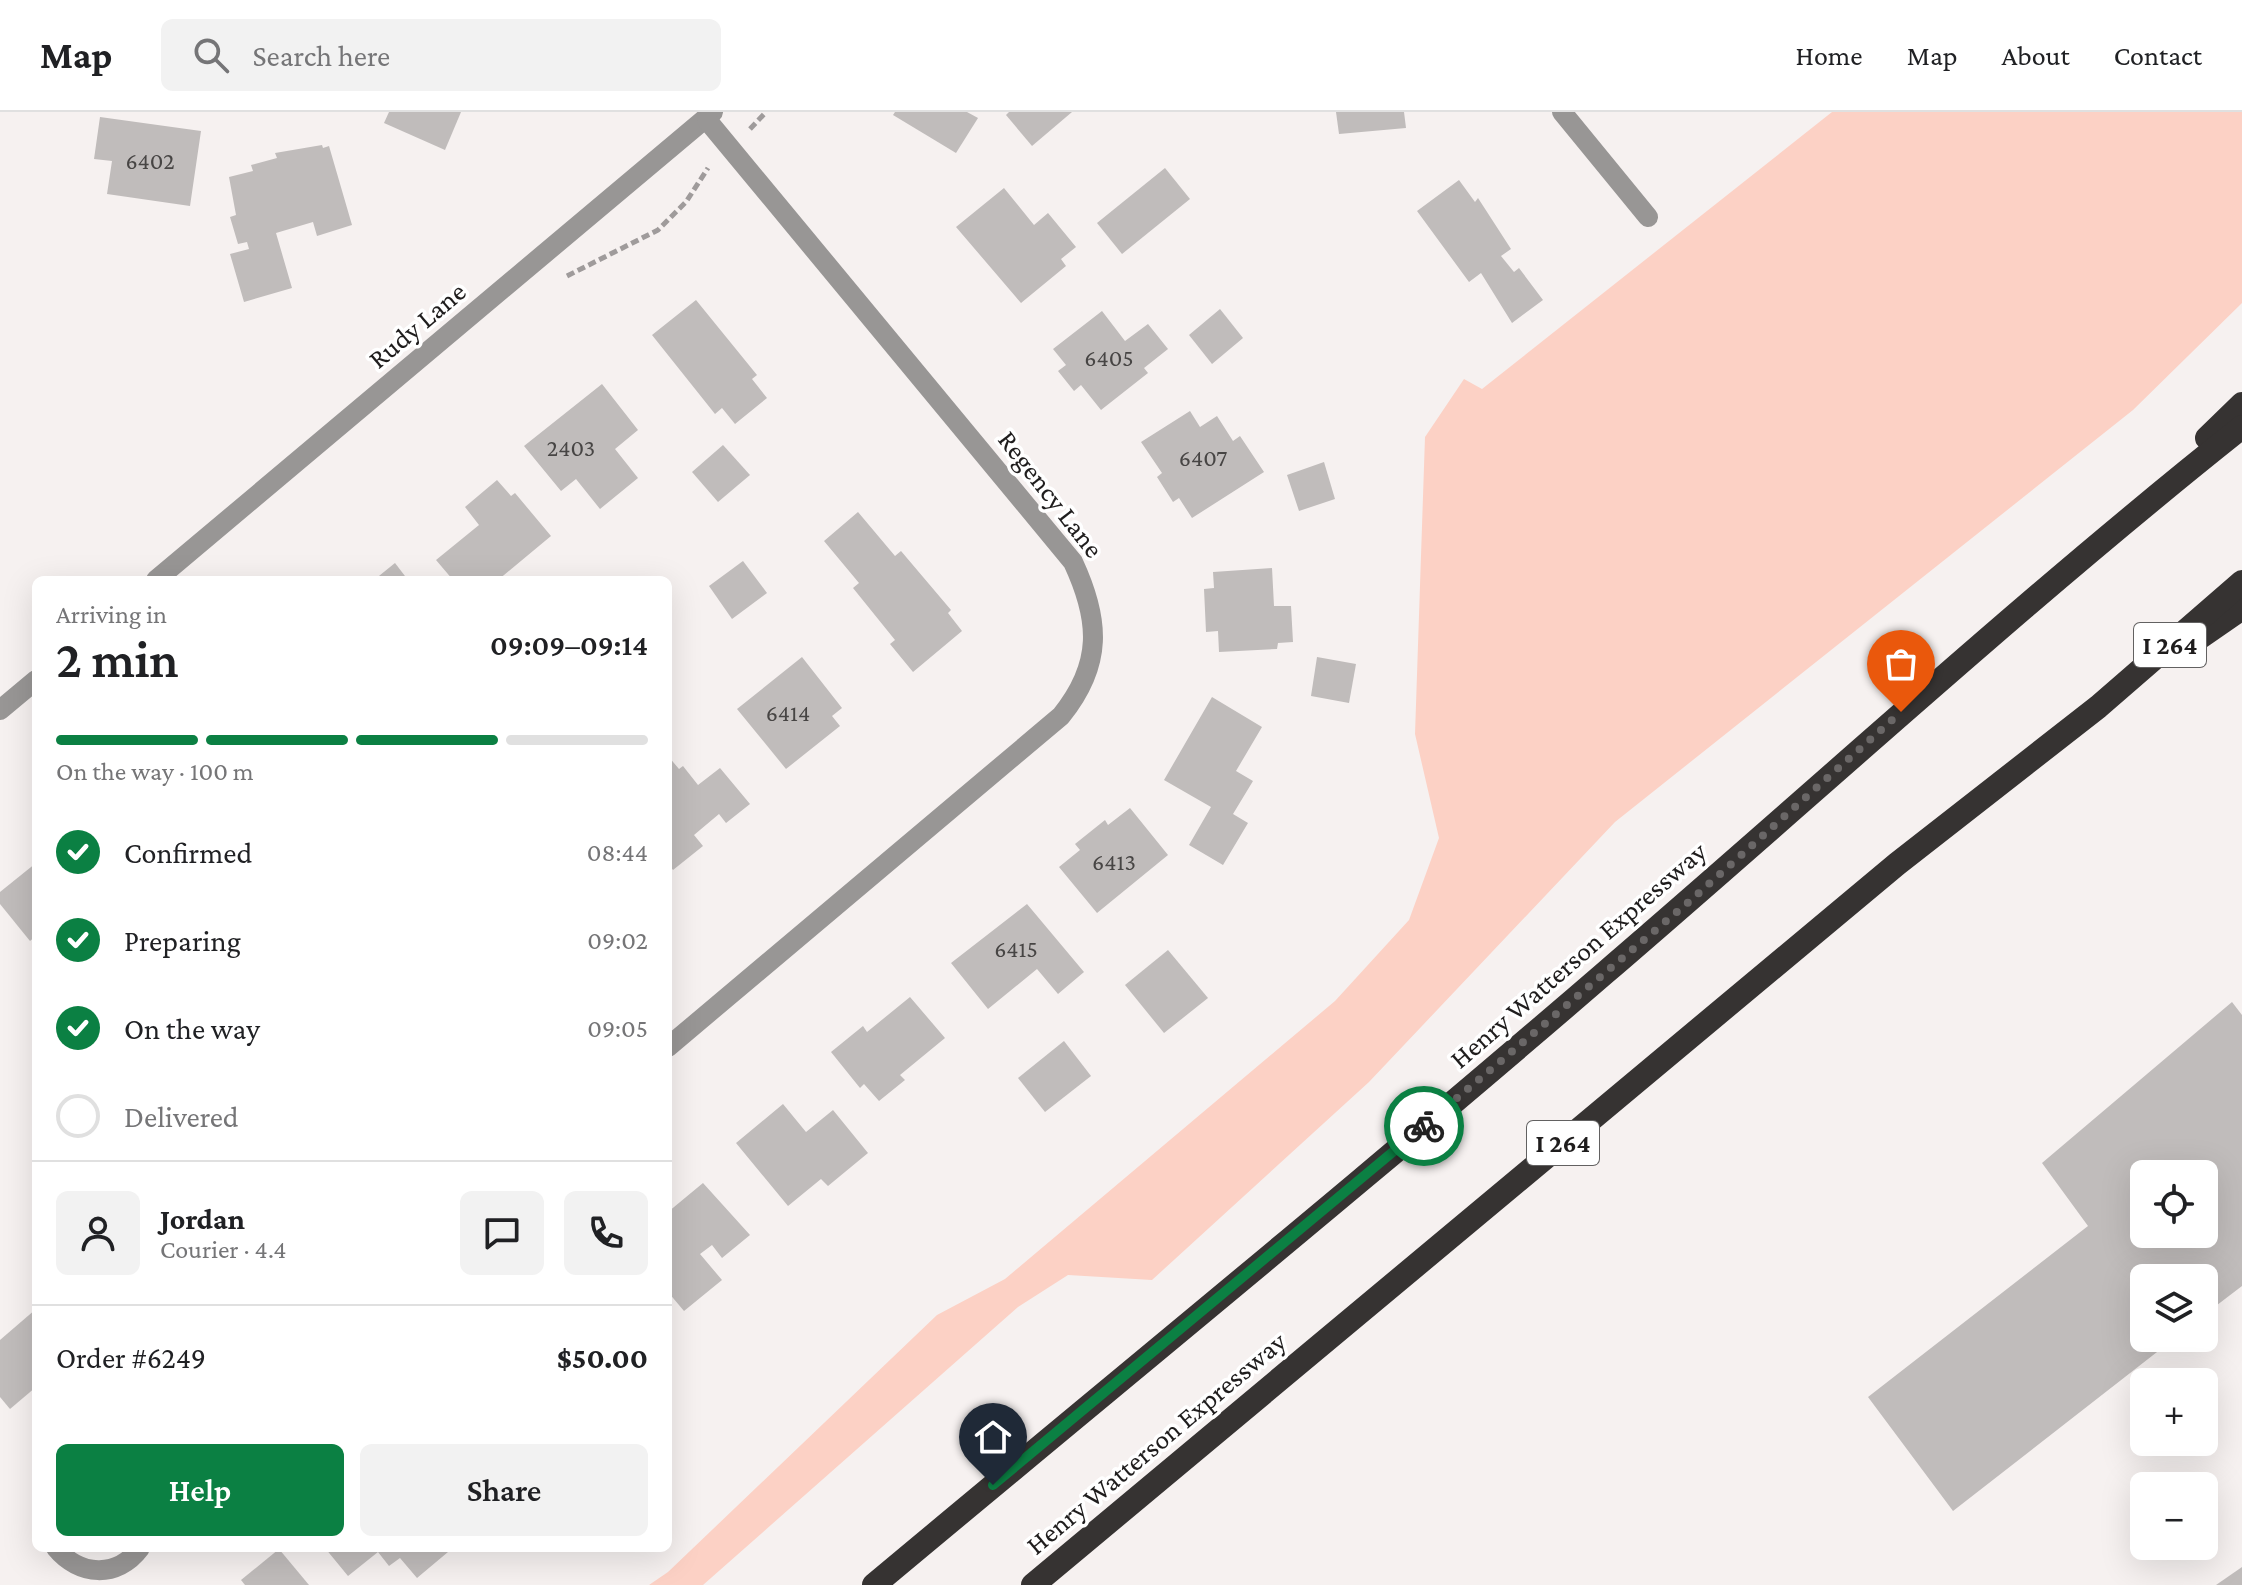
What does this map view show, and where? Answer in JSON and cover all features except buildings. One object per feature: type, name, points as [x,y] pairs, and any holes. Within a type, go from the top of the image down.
[{"type":"highway","points":[[2116,527],[2242,404]]},
{"type":"highway","name":"Henry Watterson Expressway","points":[[874,1585],[1565,1008],[2116,527],[2242,427]]},
{"type":"highway","name":"Henry Watterson Expressway","points":[[1033,1585],[1897,864],[2098,707],[2242,582]]},
{"type":"highway","points":[[2098,707],[2242,608]]},
{"type":"street","points":[[1562,112],[1648,217]]},
{"type":"street","name":"Regency Lane","points":[[672,1044],[1061,716],[1085,680],[1093,650],[1094,617],[1073,562],[729,146],[710,116]]},
{"type":"street","name":"Rudy Lane","points":[[161,576],[710,116]]},
{"type":"street","points":[[0,710],[32,683]]},
{"type":"street","points":[[59,1552],[67,1561],[97,1571],[127,1562],[136,1552]]},
{"type":"path","points":[[558,284],[658,230],[686,202],[715,158],[766,112]]},
{"type":"shaded area","points":[[1832,112],[2242,112],[2242,303],[2133,410],[1615,822],[1369,1082],[1152,1280],[1068,1275],[1018,1307],[703,1585],[649,1585],[668,1572],[937,1315],[1005,1279],[1335,1001],[1409,920],[1439,838],[1415,734],[1425,437],[1464,379],[1482,389]]},
{"type":"way so far","points":[[1424,1126],[1691,900],[1901,712]]},
{"type":"route","points":[[993,1485],[1424,1126]]}]
